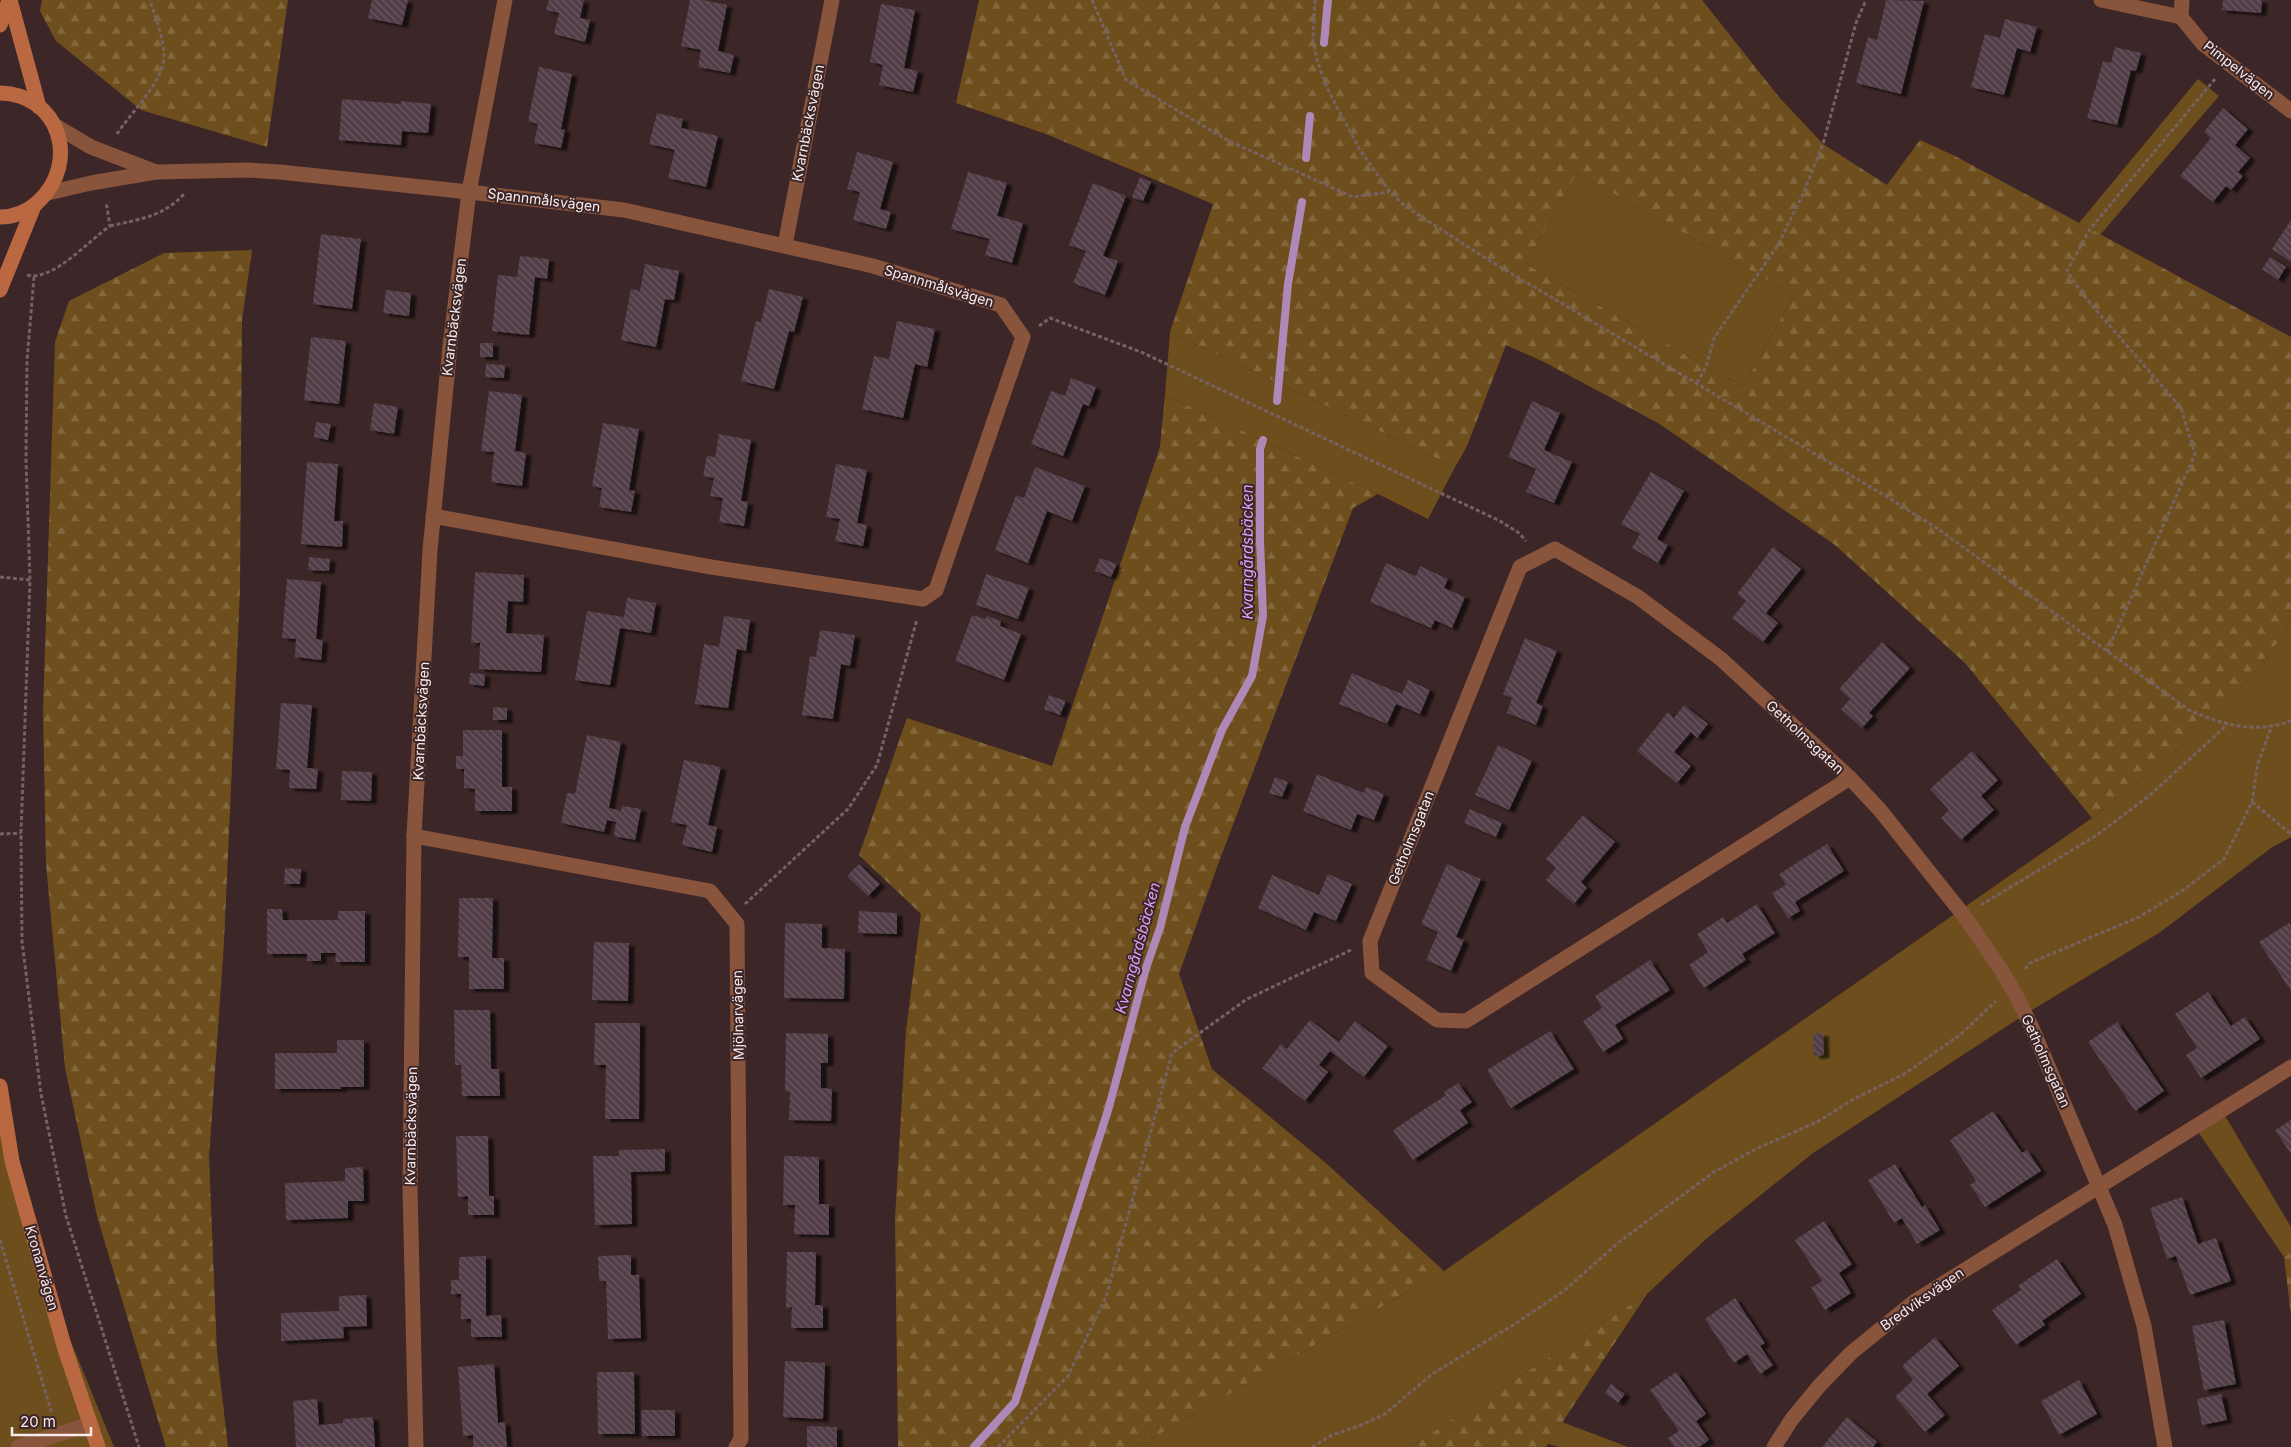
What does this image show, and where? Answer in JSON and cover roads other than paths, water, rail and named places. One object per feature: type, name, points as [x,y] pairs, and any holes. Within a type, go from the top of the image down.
[{"type":"street","points":[[0,25],[9,0]]},
{"type":"street","points":[[9,0],[39,107]]},
{"type":"street","name":"Kvarnbäcksvägen","points":[[416,1447],[410,1188],[414,836],[433,516],[450,346],[469,192],[505,0]]},
{"type":"street","name":"Kvarnbäcksvägen","points":[[785,246],[832,0]]},
{"type":"street","points":[[2101,0],[2181,17],[2182,0]]},
{"type":"street","name":"Pimpelvägen","points":[[2181,17],[2203,44],[2291,111]]},
{"type":"street","points":[[0,93],[29,99],[39,107],[54,125],[62,148],[58,176],[48,193],[34,206],[16,216],[0,217]]},
{"type":"street","name":"Spannmålsvägen","points":[[54,125],[91,146],[156,172]]},
{"type":"street","name":"Spannmålsvägen","points":[[48,193],[91,183],[156,172],[280,172],[624,210],[873,266],[1001,304],[1023,337],[936,590],[922,599],[710,566],[433,516]]},
{"type":"street","points":[[0,290],[34,206]]},
{"type":"street","name":"Getholmsgatan","points":[[1850,778],[1466,1021],[1437,1020],[1372,972],[1370,941],[1520,566],[1555,549],[1638,597],[1721,659],[1850,778],[1880,810],[1965,917],[2011,987],[2032,1028],[2099,1186]]},
{"type":"street","name":"Mjölnarvägen","points":[[414,836],[710,891],[737,924],[741,1439],[736,1447]]},
{"type":"street","name":"Bredviksvägen","points":[[1774,1447],[1792,1419],[1820,1385],[1851,1353],[1883,1325],[1915,1301],[2291,1067]]},
{"type":"street","name":"Kronanvägen","points":[[0,1086],[12,1161],[65,1349],[98,1447]]},
{"type":"street","points":[[2099,1186],[2118,1234],[2144,1326],[2165,1447]]},
{"type":"street","points":[[18,1447],[91,1424]]},
{"type":"waterway","points":[[1324,43],[1328,0]]},
{"type":"waterway","points":[[1306,158],[1310,116]]},
{"type":"waterway","points":[[1277,401],[1288,284],[1302,202]]},
{"type":"waterway","name":"Kvarngårdsbäcken","points":[[974,1447],[1015,1402],[1109,1107],[1146,968],[1160,928],[1185,827],[1222,730],[1252,676],[1263,616],[1260,540],[1260,449],[1263,440]]}]
